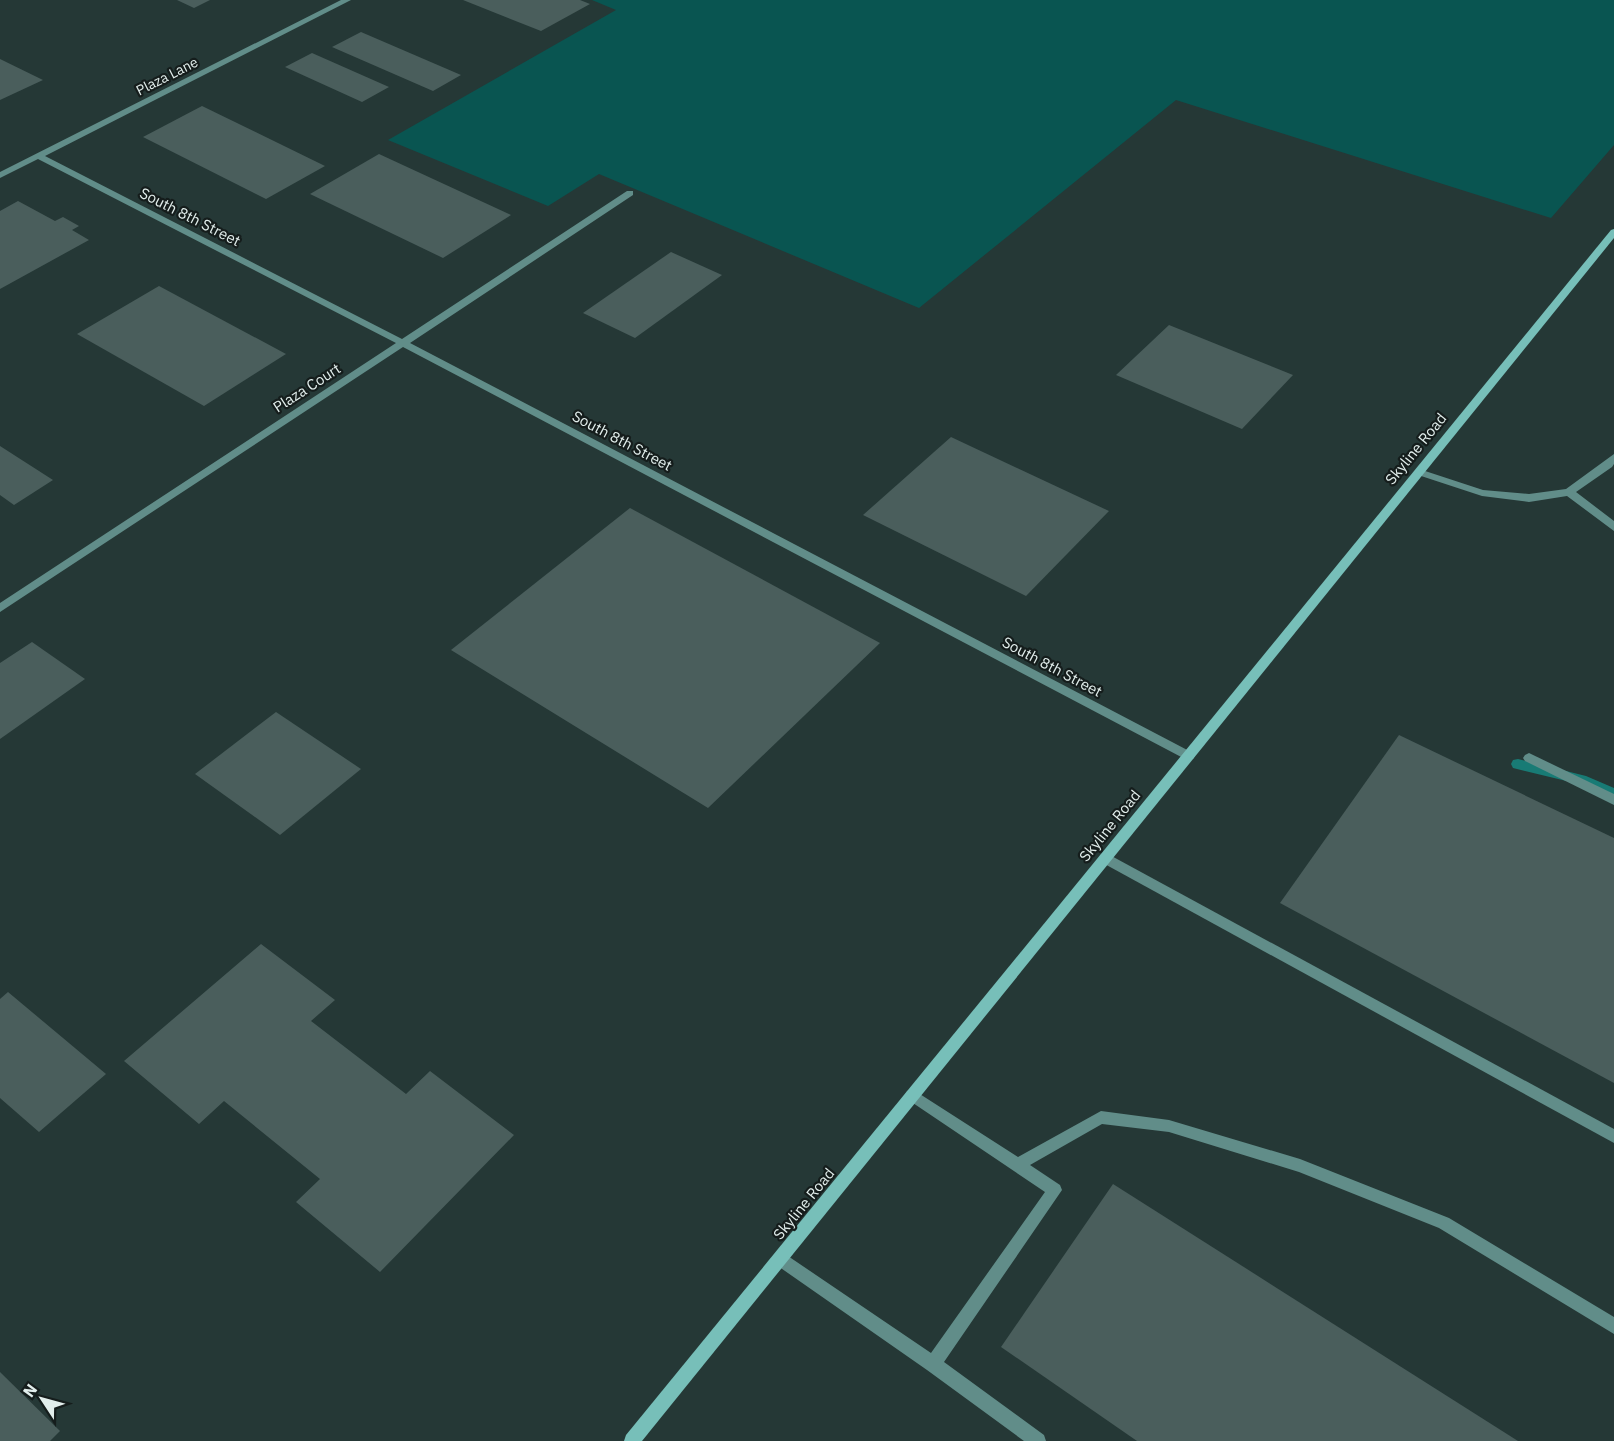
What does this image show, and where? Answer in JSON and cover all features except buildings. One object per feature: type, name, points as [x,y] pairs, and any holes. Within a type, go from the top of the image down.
[{"type":"main road","name":"Skyline Road","points":[[632,1441],[1419,472],[1612,238]]},
{"type":"street","name":"Plaza Lane","points":[[0,175],[347,0]]},
{"type":"street","name":"South 8th Street","points":[[39,156],[403,343],[1189,756]]},
{"type":"street","name":"Plaza Court","points":[[0,608],[630,193]]},
{"type":"street","points":[[1419,472],[1482,493],[1529,498],[1569,492],[1608,465],[1614,457]]},
{"type":"street","points":[[1569,492],[1614,527]]},
{"type":"street","points":[[1529,758],[1614,800]]},
{"type":"street","points":[[1106,858],[1614,1136]]},
{"type":"street","points":[[912,1095],[1055,1191],[933,1364]]},
{"type":"street","points":[[1017,1165],[1101,1117],[1168,1126],[1300,1167],[1444,1223],[1614,1326]]},
{"type":"street","points":[[780,1259],[933,1364],[1038,1441]]},
{"type":"shaded area","points":[[592,0],[1614,0],[1614,145],[1551,218],[1176,100],[919,308],[599,174],[548,206],[388,140],[616,10]]},
{"type":"waterway","points":[[1518,764],[1586,781],[1614,794]]}]
